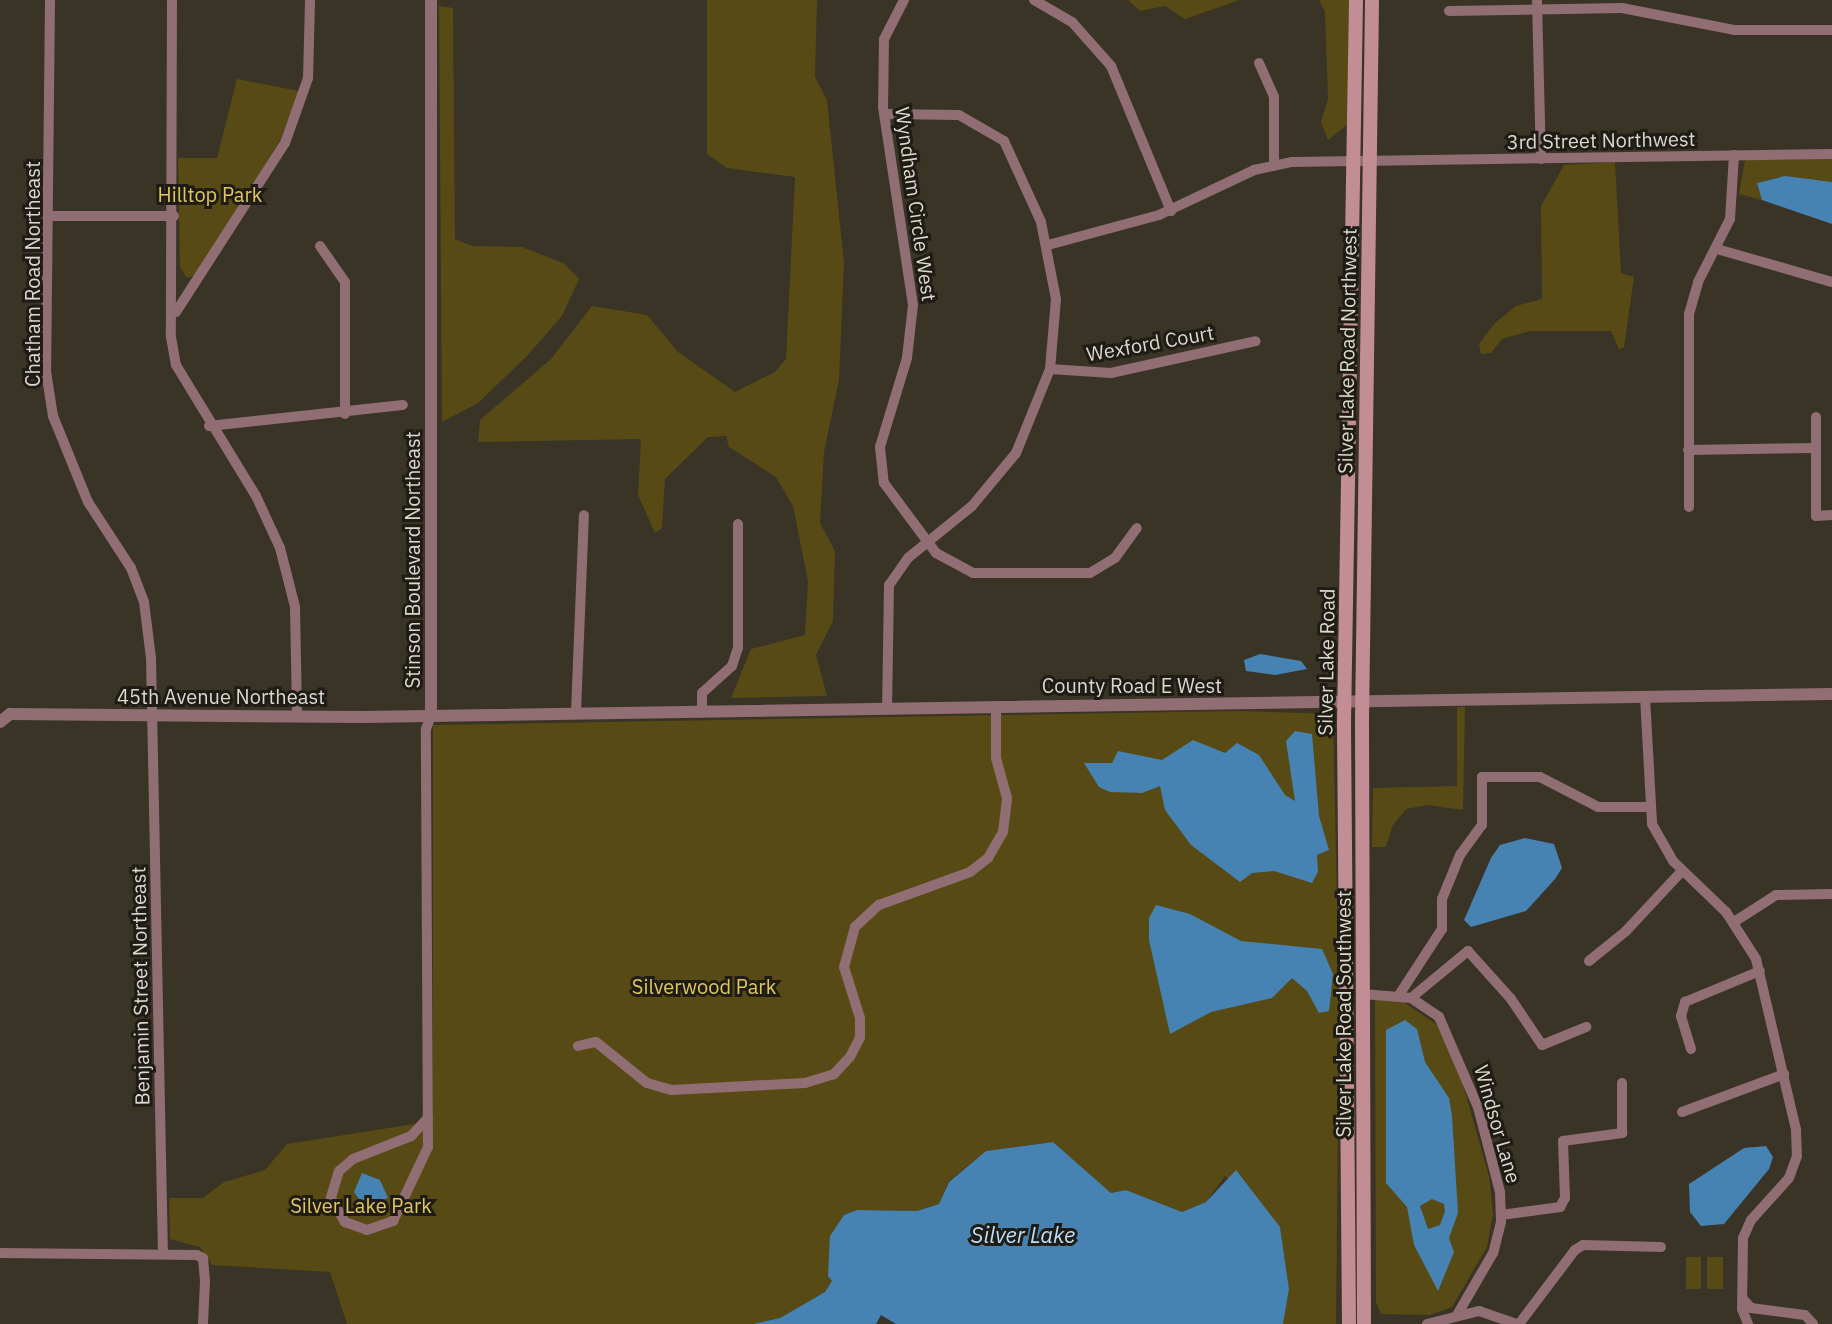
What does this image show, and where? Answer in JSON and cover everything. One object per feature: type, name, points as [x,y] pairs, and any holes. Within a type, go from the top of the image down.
[{"type":"main road","name":"Silver Lake Road","points":[[1349,1324],[1346,704],[1363,161],[1356,0]]},
{"type":"main road","name":"Silver Lake Road Northwest","points":[[1362,703],[1363,161],[1372,0]]},
{"type":"main road","name":"Silver Lake Road Southwest","points":[[1362,703],[1364,1324]]},
{"type":"street","name":"Chatham Road Northeast","points":[[50,0],[46,371],[53,416],[66,458],[131,568],[144,602],[153,716]]},
{"type":"street","points":[[172,0],[175,314],[171,337],[176,365],[209,426],[256,496],[280,548],[295,607],[297,716]]},
{"type":"street","points":[[175,314],[285,143],[308,78],[310,0]]},
{"type":"street","name":"Stinson Boulevard Northeast","points":[[428,1118],[411,1136],[353,1159],[339,1171],[331,1198],[345,1222],[376,1229],[399,1214],[427,1152],[428,1118],[426,729],[431,716],[435,167],[431,0]]},
{"type":"street","name":"Wyndham Circle West","points":[[904,0],[884,39],[884,114],[913,305],[907,358],[880,447],[880,470],[895,503],[927,543],[949,563],[973,573],[1080,574],[1107,564],[1137,528]]},
{"type":"street","points":[[1034,0],[1072,22],[1111,66],[1171,211]]},
{"type":"street","points":[[1537,4],[1541,159]]},
{"type":"street","points":[[1449,11],[1537,4],[1645,11],[1734,30],[1832,30]]},
{"type":"street","points":[[1048,245],[1171,211],[1274,164],[1274,97],[1259,63]]},
{"type":"street","points":[[884,114],[946,113],[994,132],[1019,167],[1048,245],[1056,299],[1050,369],[1032,422],[1005,469],[972,506],[901,565],[887,594],[887,708]]},
{"type":"street","name":"3rd Street Northwest","points":[[1274,164],[1832,154]]},
{"type":"street","points":[[1689,507],[1689,314],[1698,282],[1717,249],[1733,203],[1734,155]]},
{"type":"street","points":[[49,216],[174,216]]},
{"type":"street","points":[[320,246],[345,282],[345,414]]},
{"type":"street","points":[[1717,249],[1832,282]]},
{"type":"street","name":"Wexford Court","points":[[1050,369],[1111,373],[1256,341]]},
{"type":"street","points":[[209,426],[345,414],[403,405]]},
{"type":"street","points":[[1816,417],[1816,516],[1832,515]]},
{"type":"street","points":[[1688,450],[1816,448]]},
{"type":"street","points":[[576,712],[584,515]]},
{"type":"street","points":[[702,713],[702,693],[732,666],[738,648],[738,524]]},
{"type":"street","name":"County Road E West","points":[[431,716],[1832,694]]},
{"type":"street","points":[[1645,697],[1649,807],[1657,836],[1682,871],[1734,922],[1760,971],[1784,1074],[1797,1156],[1782,1189],[1746,1228],[1740,1264],[1748,1324]]},
{"type":"street","points":[[578,1046],[596,1042],[638,1077],[671,1090],[805,1083],[834,1074],[850,1057],[860,1037],[860,1018],[844,967],[855,927],[879,905],[970,872],[988,858],[1003,832],[1007,798],[996,758],[996,707]]},
{"type":"street","name":"Benjamin Street Northeast","points":[[153,716],[163,1254]]},
{"type":"street","name":"45th Avenue Northeast","points":[[5,718],[431,716]]},
{"type":"street","points":[[1405,996],[1442,929],[1442,899],[1460,855],[1482,825],[1482,777],[1540,777],[1598,807],[1649,807]]},
{"type":"street","points":[[1589,961],[1626,931],[1682,871]]},
{"type":"street","points":[[1734,922],[1776,895],[1832,894]]},
{"type":"street","points":[[1363,994],[1405,996],[1468,951],[1511,999],[1542,1045],[1586,1027]]},
{"type":"street","points":[[1691,1049],[1680,1011],[1685,1002],[1760,971]]},
{"type":"street","name":"Windsor Lane","points":[[1405,996],[1447,1028],[1466,1072],[1489,1145],[1501,1215],[1493,1253],[1457,1315]]},
{"type":"street","points":[[1682,1112],[1784,1074]]},
{"type":"street","points":[[1501,1215],[1560,1207],[1565,1198],[1563,1141],[1622,1133],[1622,1083]]},
{"type":"street","points":[[1427,1324],[1457,1315],[1489,1311],[1518,1324],[1571,1253],[1583,1245],[1661,1247]]},
{"type":"street","points":[[0,1253],[163,1254],[203,1258],[203,1324]]},
{"type":"street","points":[[1743,1299],[1751,1308],[1805,1315],[1813,1324]]},
{"type":"green space","points":[[707,0],[817,0],[815,77],[827,100],[844,263],[839,380],[824,452],[820,523],[835,551],[833,621],[816,655],[827,696],[731,698],[751,649],[805,635],[808,581],[793,506],[776,477],[729,447],[726,436],[708,437],[665,479],[662,528],[655,533],[638,495],[641,439],[478,442],[480,420],[551,359],[592,306],[647,315],[678,352],[735,392],[775,372],[786,359],[795,177],[727,168],[707,154]]},
{"type":"green space","points":[[1128,0],[1240,0],[1185,19],[1165,6],[1140,11]]},
{"type":"green space","points":[[1319,0],[1349,0],[1348,124],[1328,140],[1321,122],[1328,99],[1325,12]]},
{"type":"green space","points":[[439,6],[453,8],[455,239],[472,246],[522,247],[565,264],[579,279],[562,316],[527,356],[478,403],[442,422]]},
{"type":"green space","name":"Hilltop Park","points":[[237,79],[299,91],[280,140],[198,274],[187,278],[180,267],[178,158],[217,158]]},
{"type":"green space","points":[[1832,159],[1832,182],[1778,177],[1757,183],[1762,200],[1739,194],[1745,160]]},
{"type":"green space","points":[[1615,162],[1621,273],[1634,277],[1624,347],[1619,349],[1611,331],[1530,331],[1502,339],[1491,353],[1481,354],[1479,344],[1495,323],[1516,306],[1542,299],[1541,206],[1564,165]]},
{"type":"green space","points":[[1457,707],[1465,707],[1463,810],[1427,805],[1406,809],[1393,825],[1386,847],[1372,847],[1373,788],[1457,786]]},
{"type":"green space","name":"Silverwood Park","points":[[1237,711],[1333,714],[1339,994],[1336,1324],[1283,1324],[1289,1289],[1280,1227],[1225,1176],[1206,1202],[1182,1212],[1126,1190],[1111,1193],[1053,1142],[986,1151],[949,1181],[939,1204],[917,1211],[857,1210],[844,1215],[833,1281],[825,1292],[780,1318],[753,1324],[347,1324],[330,1272],[212,1265],[200,1247],[170,1239],[169,1198],[203,1198],[224,1182],[265,1170],[287,1144],[433,1121],[433,725]]},
{"type":"green space","points":[[1375,999],[1402,1001],[1436,1024],[1460,1074],[1489,1176],[1493,1214],[1487,1247],[1452,1307],[1430,1315],[1381,1314],[1376,1302]]},
{"type":"green space","points":[[1686,1257],[1701,1257],[1701,1289],[1686,1289]]},
{"type":"green space","points":[[1707,1257],[1723,1257],[1723,1289],[1707,1289]]},
{"type":"water","points":[[1785,176],[1832,182],[1832,224],[1762,200],[1757,183]]},
{"type":"water","points":[[1260,654],[1301,661],[1307,669],[1275,675],[1246,671],[1244,660]]},
{"type":"water","points":[[1295,731],[1312,734],[1319,816],[1329,850],[1317,855],[1318,872],[1312,883],[1274,871],[1252,873],[1240,882],[1191,845],[1165,810],[1160,786],[1142,793],[1110,792],[1099,787],[1084,763],[1112,763],[1118,751],[1162,760],[1193,740],[1225,753],[1237,743],[1259,755],[1285,795],[1295,801],[1286,741]]},
{"type":"water","points":[[1525,838],[1554,844],[1562,868],[1526,911],[1471,927],[1464,920],[1491,858],[1500,845]]},
{"type":"water","points":[[1156,905],[1190,914],[1241,941],[1322,949],[1333,974],[1329,1011],[1319,1013],[1307,991],[1292,978],[1272,998],[1211,1012],[1170,1034],[1149,940],[1149,918]]},
{"type":"water","points":[[1405,1020],[1417,1029],[1425,1062],[1449,1098],[1458,1213],[1449,1238],[1454,1252],[1438,1291],[1414,1245],[1407,1207],[1386,1183],[1386,1030]],"holes":[[[1432,1199],[1444,1204],[1440,1225],[1428,1229],[1420,1206]]]},
{"type":"water","name":"Silver Lake","points":[[1053,1142],[1111,1193],[1126,1190],[1182,1212],[1206,1202],[1236,1170],[1280,1227],[1289,1289],[1283,1324],[896,1324],[881,1315],[876,1324],[753,1324],[780,1318],[825,1292],[832,1281],[828,1276],[830,1236],[844,1215],[857,1210],[917,1211],[939,1204],[949,1182],[986,1151]]},
{"type":"water","points":[[1766,1146],[1773,1157],[1769,1169],[1724,1224],[1701,1226],[1690,1212],[1689,1184],[1744,1148]]},
{"type":"water","points":[[362,1173],[380,1180],[388,1198],[364,1206],[354,1192]]},
{"type":"park label","name":"Silver Lake Park","points":[[361,1205]]}]
